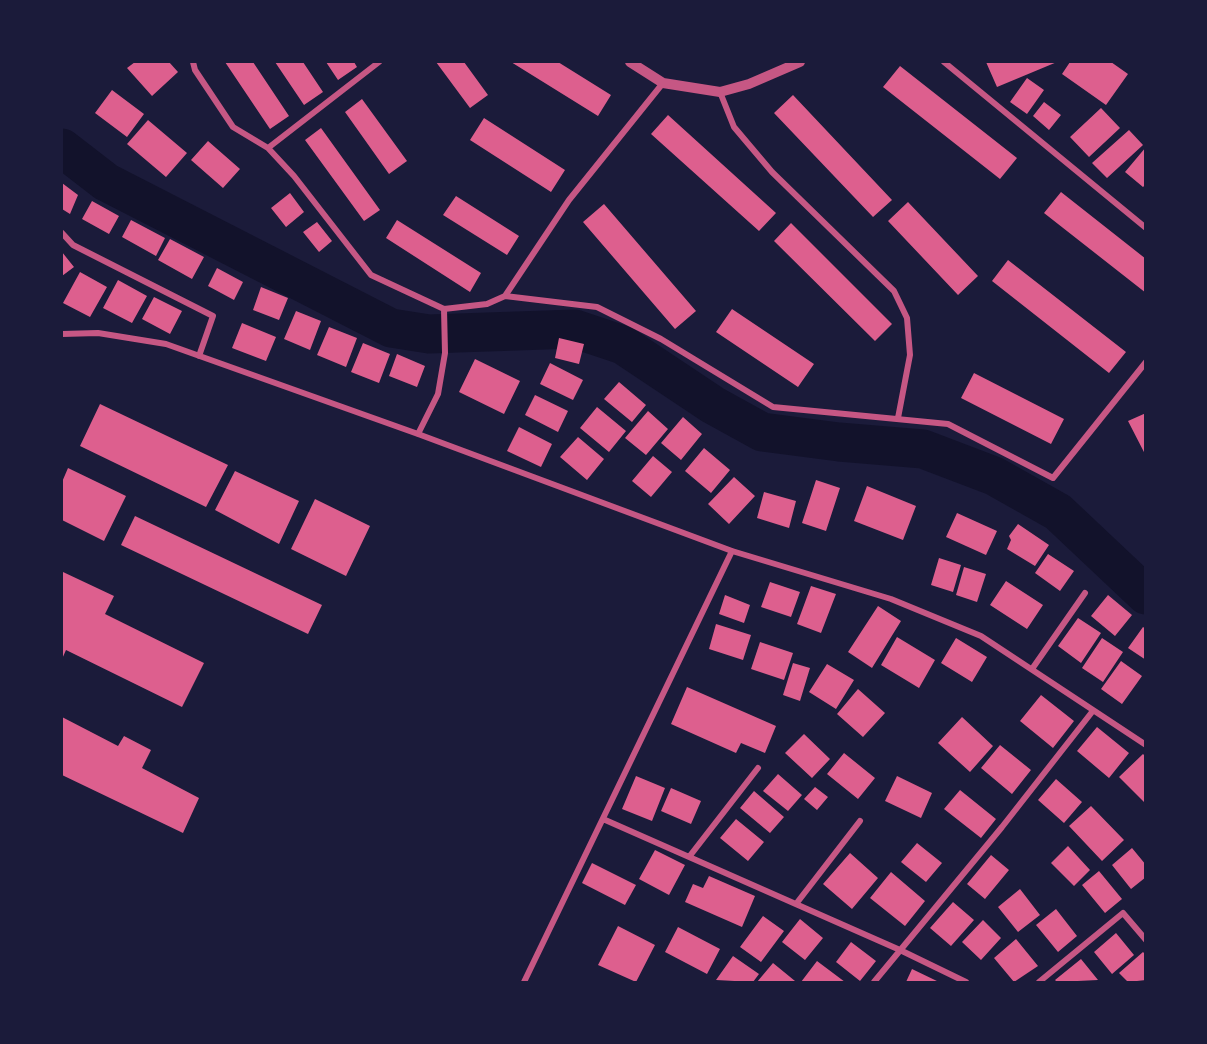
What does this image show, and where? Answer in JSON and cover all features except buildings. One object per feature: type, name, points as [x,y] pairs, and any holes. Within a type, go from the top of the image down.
[{"type":"street","points":[[193,62],[195,70],[233,127],[268,147],[370,274],[444,310],[487,304],[506,296],[597,307],[661,339],[773,407],[948,424],[1053,478],[1117,395],[1146,362]]},
{"type":"street","points":[[268,147],[379,62]]},
{"type":"street","points":[[630,62],[663,83],[720,92],[749,84],[800,62]]},
{"type":"street","points":[[944,62],[1146,228]]},
{"type":"street","points":[[506,296],[569,200],[663,83]]},
{"type":"street","points":[[720,92],[734,127],[772,172],[894,291],[907,318],[910,356],[898,418]]},
{"type":"street","points":[[62,233],[73,245],[213,316],[199,356]]},
{"type":"street","points":[[418,434],[438,394],[445,353],[444,310]]},
{"type":"street","points":[[62,334],[98,333],[166,344],[418,434],[732,551],[891,599],[981,636],[1092,712],[1146,745]]},
{"type":"street","points":[[524,982],[732,551]]},
{"type":"street","points":[[1032,669],[1085,593]]},
{"type":"street","points":[[874,982],[1002,827],[1092,712]]},
{"type":"street","points":[[688,857],[758,768]]},
{"type":"street","points":[[603,819],[900,950],[966,982]]},
{"type":"street","points":[[796,904],[860,821]]},
{"type":"street","points":[[1039,982],[1123,914],[1146,940]]},
{"type":"waterway","points":[[62,148],[106,182],[391,328],[429,334],[575,329],[623,345],[713,405],[762,432],[839,442],[923,449],[994,476],[1058,512],[1146,595]]}]
